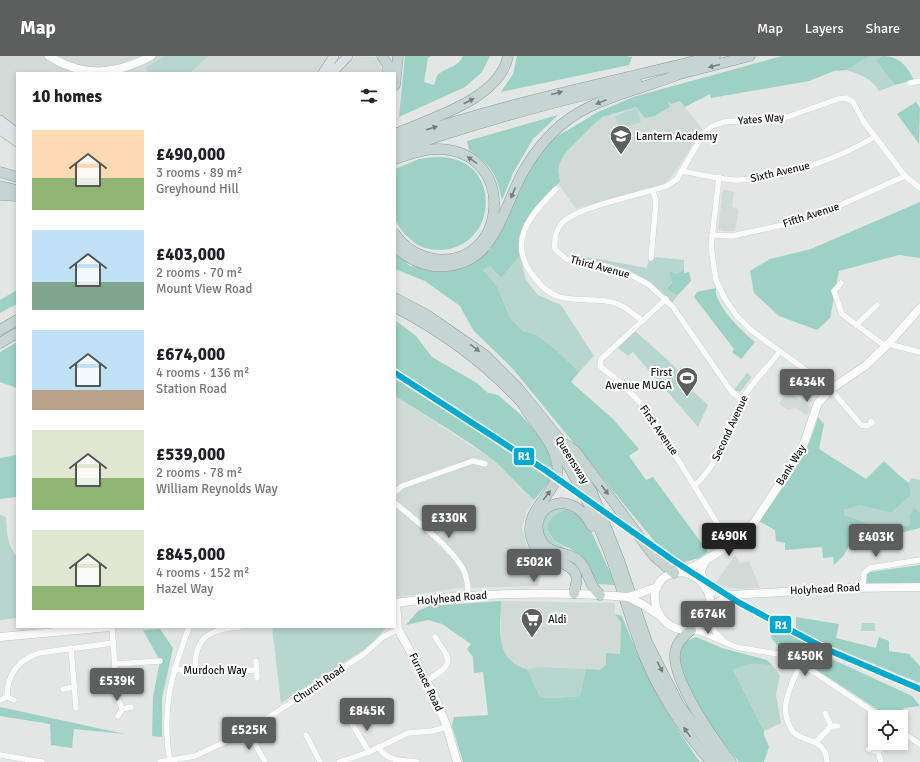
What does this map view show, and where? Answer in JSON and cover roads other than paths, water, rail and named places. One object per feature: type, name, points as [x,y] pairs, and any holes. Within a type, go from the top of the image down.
[{"type":"highway","points":[[382,56],[388,65],[388,72]]},
{"type":"highway","points":[[396,75],[398,56]]},
{"type":"highway","points":[[396,134],[467,102],[483,93],[499,77],[508,56]]},
{"type":"highway","points":[[396,141],[492,110],[566,90],[715,56]]},
{"type":"highway","points":[[396,151],[498,117],[561,100],[677,75],[750,56]]},
{"type":"highway","points":[[396,247],[405,256],[423,264],[452,265],[467,260],[482,251],[489,243],[502,220],[526,168],[542,145],[561,125],[596,104],[677,75]]},
{"type":"highway","points":[[396,159],[422,151],[439,149],[454,151],[465,155],[478,164],[488,175],[494,190],[496,204],[494,220],[487,233],[470,251],[453,258],[440,260],[426,258],[409,249],[396,235]]},
{"type":"highway","points":[[0,172],[16,177]]},
{"type":"highway","points":[[0,179],[16,183]]},
{"type":"highway","points":[[0,186],[16,190]]},
{"type":"highway","points":[[0,195],[16,196]]},
{"type":"highway","name":"Queensway","points":[[396,299],[427,315],[485,355],[517,387],[560,440],[592,492],[651,649],[679,705],[706,744],[722,762]]},
{"type":"highway","name":"Queensway","points":[[396,308],[426,323],[450,339],[479,362],[522,402],[547,433],[584,495],[609,553],[646,659],[679,720],[698,748],[711,762]]},
{"type":"highway","points":[[0,330],[16,321]]},
{"type":"highway","points":[[0,343],[16,334]]},
{"type":"highway","points":[[522,402],[527,412],[550,444],[558,466],[555,483],[532,517],[531,536],[540,553],[568,566],[576,573],[577,577],[574,593]]},
{"type":"highway","points":[[560,440],[576,452],[654,556],[678,572]]},
{"type":"highway","points":[[600,595],[592,584],[589,575],[578,560],[552,551],[543,544],[538,534],[537,527],[544,510],[562,502],[572,504],[579,509],[591,524],[612,563]]},
{"type":"highway","points":[[691,630],[676,648],[674,656],[676,672],[700,718],[730,762]]},
{"type":"main road","points":[[324,72],[334,56]]},
{"type":"main road","points":[[333,72],[348,56]]},
{"type":"main road","points":[[0,120],[16,132]]},
{"type":"main road","points":[[0,130],[16,141]]},
{"type":"street","points":[[49,56],[77,69],[95,72],[118,69],[136,64],[151,56]]},
{"type":"street","points":[[910,83],[920,81]]},
{"type":"street","name":"Yates Way","points":[[677,179],[704,133],[712,126],[724,122],[787,117],[838,98],[846,98],[854,102],[874,137],[905,176],[920,188]]},
{"type":"street","name":"Sixth Avenue","points":[[681,171],[719,177],[753,179],[819,163],[874,137]]},
{"type":"street","name":"Fifth Avenue","points":[[712,235],[732,236],[810,217],[861,197],[905,176]]},
{"type":"street","points":[[719,177],[711,247],[716,280],[725,299],[737,316],[751,330],[831,389],[860,426],[866,426],[872,423],[871,421]]},
{"type":"street","name":"Third Avenue","points":[[677,179],[667,186],[653,191],[575,213],[561,223],[554,237],[555,249],[566,259],[583,264],[606,266],[625,272],[648,284],[666,299],[730,390],[742,400]]},
{"type":"street","points":[[556,189],[537,208],[525,230],[520,246],[526,267],[541,286],[556,296],[577,300],[603,301],[620,305],[643,321]]},
{"type":"street","points":[[651,258],[656,202],[653,191]]},
{"type":"street","points":[[841,283],[834,291],[842,314],[887,345],[920,352]]},
{"type":"street","name":"First Avenue","points":[[666,299],[601,359],[600,366],[622,384],[648,411],[730,544]]},
{"type":"street","points":[[856,325],[877,305]]},
{"type":"street","name":"Bank Way","points":[[678,572],[706,560],[741,537],[751,527],[802,452],[818,403],[831,389],[865,366],[887,345],[920,308]]},
{"type":"street","name":"Second Avenue","points":[[695,485],[706,475],[720,452],[742,400],[760,374],[780,351]]},
{"type":"street","points":[[396,491],[402,486],[473,461],[485,464]]},
{"type":"street","points":[[396,504],[447,548],[463,569],[468,583],[468,595]]},
{"type":"street","points":[[706,560],[701,570],[711,602],[710,610],[715,632],[727,644]]},
{"type":"street","points":[[863,588],[864,574],[870,568],[920,560]]},
{"type":"street","points":[[730,595],[705,586],[694,576],[678,572],[667,577],[657,587],[654,599],[660,617],[665,622],[678,629],[701,632],[727,644],[744,649],[778,654],[814,672],[871,710]]},
{"type":"street","name":"Holyhead Road","points":[[396,603],[468,595],[574,593],[628,597],[657,587]]},
{"type":"street","name":"Holyhead Road","points":[[730,595],[863,588],[920,587]]},
{"type":"street","points":[[691,630],[702,622],[710,610],[730,595]]},
{"type":"street","name":"Holyhead Road","points":[[628,597],[642,604],[660,617]]},
{"type":"street","name":"Furnace Road","points":[[396,611],[398,628],[427,681],[447,727],[457,762]]},
{"type":"street","points":[[1,637],[67,629],[89,628]]},
{"type":"street","points":[[111,628],[118,695],[122,709],[118,716]]},
{"type":"street","points":[[170,761],[166,712],[174,669],[189,628]]},
{"type":"street","points":[[195,672],[196,651],[210,633],[218,629],[229,628]]},
{"type":"street","name":"Church Road","points":[[160,762],[194,756],[248,731],[364,654],[383,637],[398,628]]},
{"type":"street","points":[[427,681],[448,667],[449,662],[448,656],[435,637]]},
{"type":"street","points":[[439,644],[445,640]]},
{"type":"street","points":[[8,697],[10,676],[21,662],[39,653],[113,643]]},
{"type":"street","points":[[71,648],[76,708]]},
{"type":"street","points":[[115,664],[160,661]]},
{"type":"street","points":[[256,661],[257,678]]},
{"type":"street","points":[[800,664],[785,701],[786,718],[794,733],[816,742],[825,752],[827,762]]},
{"type":"street","name":"Murdoch Way","points":[[174,669],[195,672],[257,670]]},
{"type":"street","points":[[63,688],[75,687]]},
{"type":"street","points":[[0,700],[8,697],[14,700]]},
{"type":"street","points":[[122,709],[131,707]]},
{"type":"street","points":[[825,713],[831,726]]},
{"type":"street","points":[[350,722],[369,752]]},
{"type":"street","points":[[816,742],[831,726],[838,726]]},
{"type":"street","points":[[339,762],[369,752],[408,734],[432,731],[447,727]]},
{"type":"street","points":[[248,731],[265,762]]},
{"type":"street","points":[[306,735],[320,762]]},
{"type":"street","points":[[908,736],[920,744]]},
{"type":"street","points":[[378,747],[384,756],[390,760],[417,762]]},
{"type":"street","points":[[880,750],[881,762]]},
{"type":"street","points":[[0,756],[42,762]]},
{"type":"place","name":"Lantern Academy","points":[[621,156]]},
{"type":"place","name":"First Avenue MUGA","points":[[687,398]]},
{"type":"place","name":"Aldi","points":[[532,638]]}]
